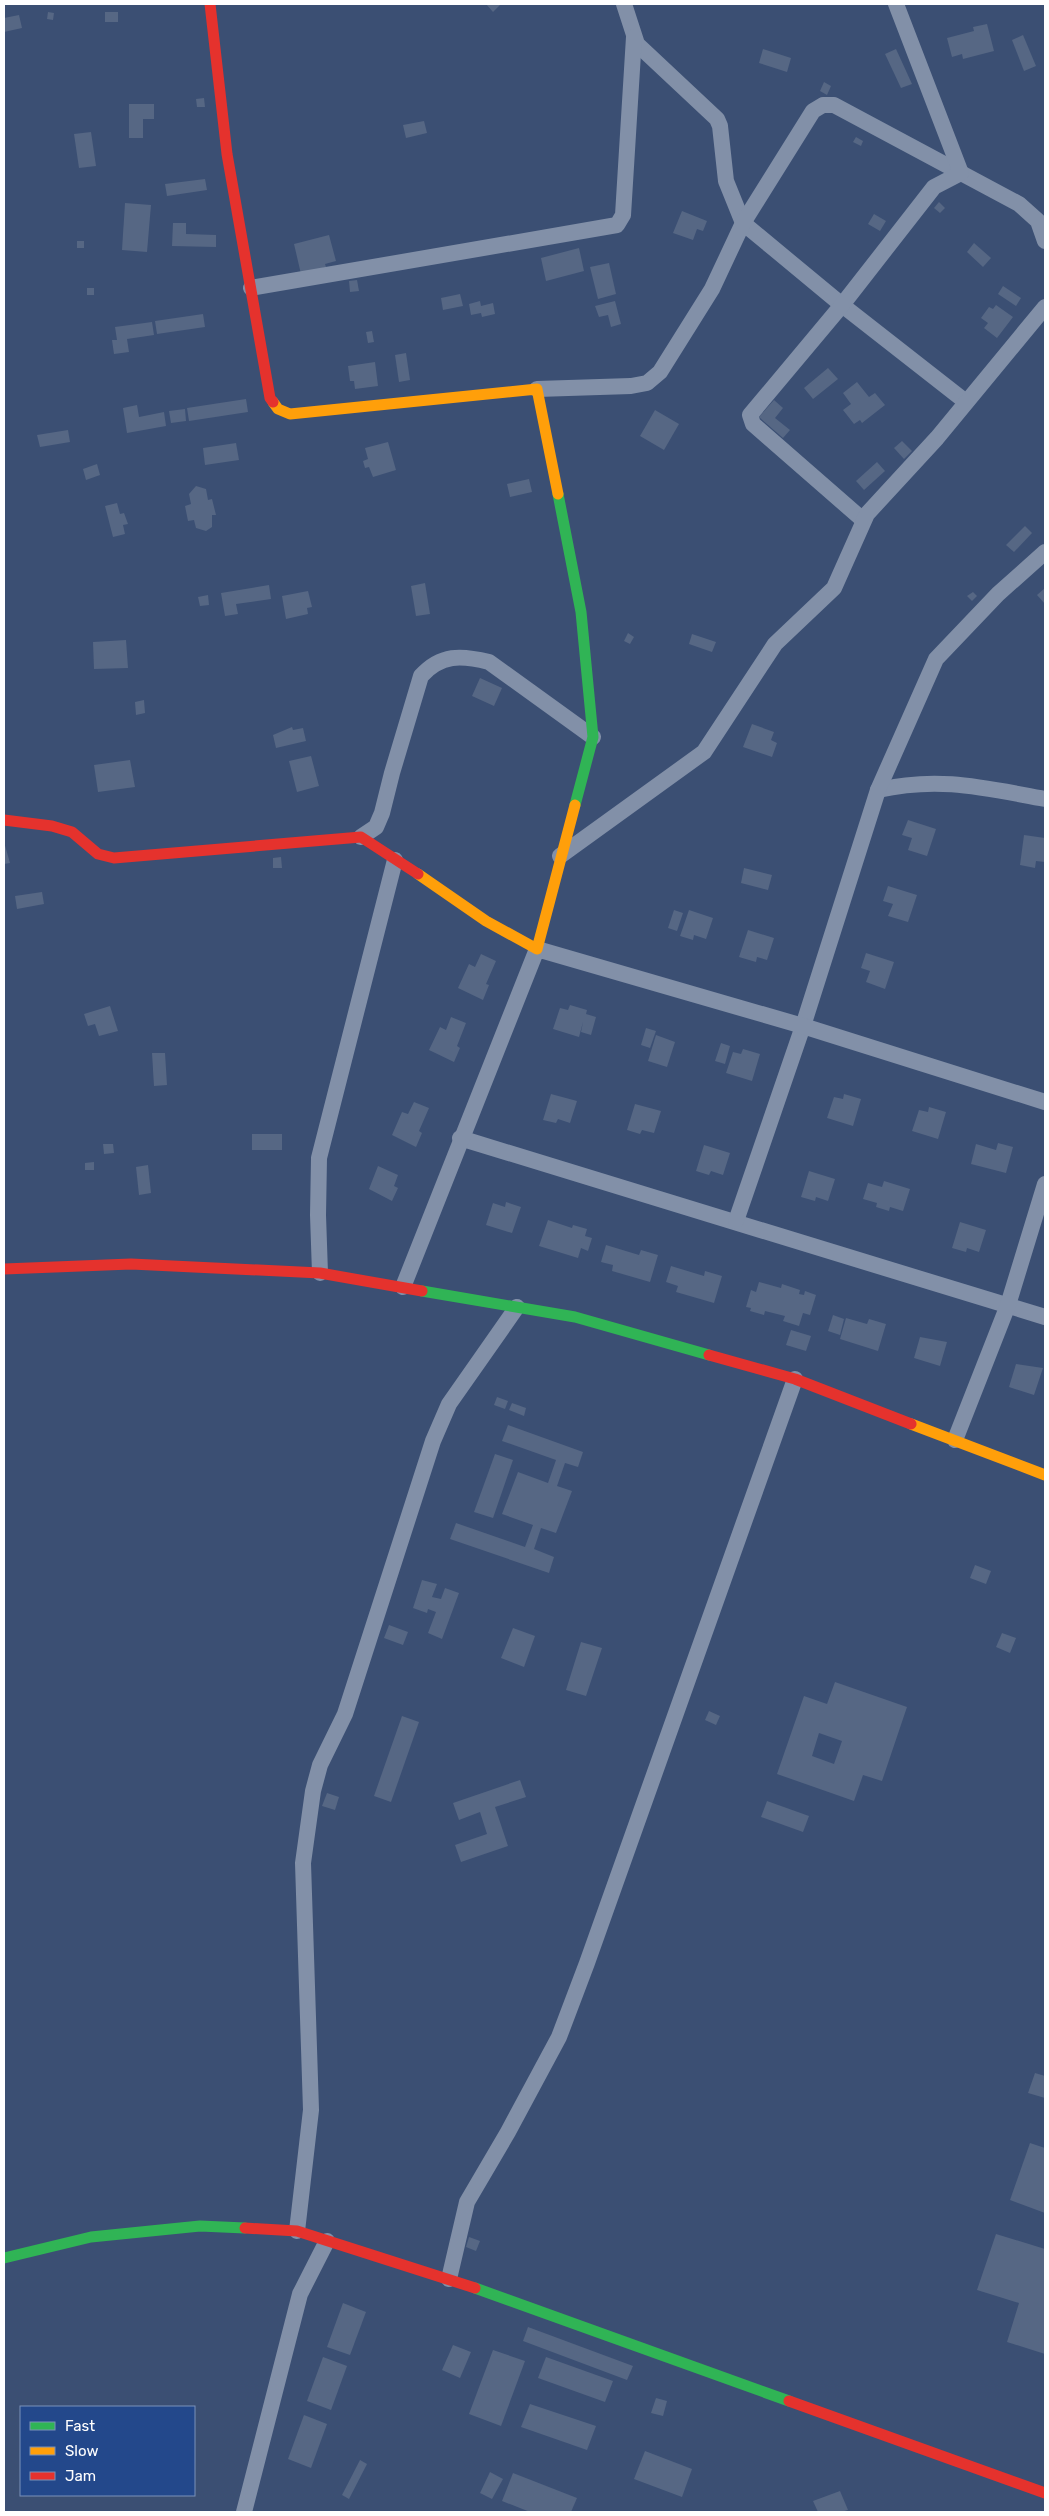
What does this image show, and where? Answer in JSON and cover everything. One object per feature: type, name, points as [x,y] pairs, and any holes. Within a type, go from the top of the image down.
[{"type":"street","points":[[210,4],[227,154],[270,398],[278,409],[290,414],[537,389],[631,386],[647,383],[660,372],[712,289],[743,223],[813,112],[823,105],[834,104],[1019,204],[1038,221],[1045,241]]},
{"type":"street","points":[[624,4],[637,44],[717,119],[720,126],[726,181],[743,223],[842,305],[966,402]]},
{"type":"street","points":[[896,4],[961,173]]},
{"type":"street","points":[[251,288],[617,225],[623,215],[634,37]]},
{"type":"street","points":[[863,520],[750,420],[750,414],[842,305],[934,187],[961,173]]},
{"type":"street","points":[[560,856],[704,752],[778,640],[834,588],[863,520],[937,438],[1045,307]]},
{"type":"street","points":[[403,1287],[460,1138],[537,949],[593,736],[581,612],[537,389]]},
{"type":"street","points":[[736,1221],[803,1026],[878,790],[936,659],[998,594],[1045,552]]},
{"type":"street","points":[[4,820],[52,826],[72,832],[98,854],[114,858],[361,837],[376,827],[382,814],[392,773],[421,676],[432,664],[442,659],[471,657],[489,662],[593,736]]},
{"type":"street","points":[[878,790],[908,783],[956,783],[1045,799]]},
{"type":"street","points":[[361,837],[376,845],[395,860],[486,921],[537,949],[803,1026],[1045,1102]]},
{"type":"street","points":[[320,1273],[319,1158],[395,860]]},
{"type":"street","points":[[460,1138],[1045,1317]]},
{"type":"street","points":[[956,1440],[1008,1306],[1045,1184]]},
{"type":"street","points":[[4,1269],[131,1264],[320,1273],[575,1317],[795,1379],[1045,1475]]},
{"type":"street","points":[[296,2231],[311,2110],[303,1863],[320,1765],[345,1714],[433,1441],[449,1404],[517,1307]]},
{"type":"street","points":[[449,2279],[467,2202],[508,2132],[559,2037],[795,1379]]},
{"type":"street","points":[[4,2258],[91,2237],[200,2226],[296,2231],[449,2279],[1045,2493]]},
{"type":"street","points":[[244,2512],[300,2294],[327,2241]]},
{"type":"building","points":[[486,4],[501,4],[493,12]]},
{"type":"building","points":[[48,12],[54,13],[53,20],[47,19]]},
{"type":"building","points":[[105,12],[118,12],[118,22],[105,22]]},
{"type":"building","points":[[19,15],[22,28],[4,32],[4,18]]},
{"type":"building","points":[[987,24],[994,51],[963,59],[962,54],[952,57],[947,38],[974,31],[973,27]]},
{"type":"building","points":[[1023,35],[1036,66],[1024,71],[1012,40]]},
{"type":"building","points":[[763,49],[791,58],[787,72],[759,63]]},
{"type":"building","points":[[896,49],[912,84],[901,88],[885,54]]},
{"type":"building","points":[[824,82],[831,86],[827,95],[820,91]]},
{"type":"building","points":[[204,98],[205,107],[197,107],[196,99]]},
{"type":"building","points":[[129,104],[154,104],[154,119],[143,119],[143,138],[129,138]]},
{"type":"building","points":[[424,121],[427,133],[406,138],[403,125]]},
{"type":"building","points":[[91,132],[96,166],[79,168],[74,134]]},
{"type":"building","points":[[856,137],[863,141],[861,146],[853,142]]},
{"type":"building","points":[[205,179],[207,190],[167,196],[165,184]]},
{"type":"building","points":[[939,202],[945,208],[940,213],[934,208]]},
{"type":"building","points":[[125,203],[151,205],[147,252],[122,250]]},
{"type":"building","points":[[682,211],[707,221],[703,231],[697,229],[693,240],[673,233]]},
{"type":"building","points":[[874,214],[886,221],[880,231],[868,224]]},
{"type":"building","points":[[173,223],[186,223],[186,234],[216,235],[216,247],[172,246]]},
{"type":"building","points":[[329,235],[336,261],[325,264],[326,267],[301,274],[294,244]]},
{"type":"building","points":[[77,241],[84,241],[84,248],[77,248]]},
{"type":"building","points":[[974,243],[991,258],[983,267],[967,252]]},
{"type":"building","points":[[579,248],[584,271],[546,281],[541,258]]},
{"type":"building","points":[[609,263],[616,294],[598,299],[590,267]]},
{"type":"building","points":[[357,280],[359,291],[350,292],[349,281]]},
{"type":"building","points":[[1003,286],[1021,298],[1016,306],[998,294]]},
{"type":"building","points":[[87,288],[94,288],[94,295],[87,295]]},
{"type":"building","points":[[460,294],[463,306],[443,310],[441,298]]},
{"type":"building","points":[[480,301],[481,306],[493,303],[495,314],[482,317],[481,313],[471,315],[469,304]]},
{"type":"building","points":[[615,301],[621,324],[611,327],[608,315],[599,317],[595,306]]},
{"type":"building","points":[[996,305],[1013,317],[997,338],[984,328],[988,323],[981,318],[989,307],[993,309]]},
{"type":"building","points":[[203,314],[205,327],[157,334],[155,321]]},
{"type":"building","points":[[152,322],[154,335],[127,339],[129,352],[114,354],[112,340],[117,340],[115,327]]},
{"type":"building","points":[[372,331],[374,342],[368,343],[366,332]]},
{"type":"building","points":[[406,353],[410,380],[399,382],[395,355]]},
{"type":"building","points":[[375,362],[378,386],[355,389],[354,381],[350,381],[348,366]]},
{"type":"building","points":[[828,368],[838,379],[813,399],[804,388]]},
{"type":"building","points":[[857,382],[869,397],[875,393],[885,405],[862,423],[860,420],[854,424],[843,410],[851,404],[843,393]]},
{"type":"building","points":[[246,399],[248,412],[189,421],[187,408]]},
{"type":"building","points":[[774,400],[783,408],[775,418],[790,430],[783,438],[759,417]]},
{"type":"building","points":[[137,405],[139,417],[164,412],[166,426],[127,433],[123,408]]},
{"type":"building","points":[[185,409],[186,421],[171,423],[169,411]]},
{"type":"building","points":[[655,410],[679,424],[664,450],[640,436]]},
{"type":"building","points":[[68,430],[70,442],[40,447],[37,435]]},
{"type":"building","points":[[902,441],[912,451],[904,459],[894,448]]},
{"type":"building","points":[[388,442],[396,470],[373,477],[369,467],[365,468],[363,461],[368,459],[365,448]]},
{"type":"building","points":[[236,443],[239,460],[205,465],[203,448]]},
{"type":"building","points":[[877,462],[885,471],[864,490],[856,481]]},
{"type":"building","points":[[97,464],[100,475],[86,480],[83,469]]},
{"type":"building","points":[[529,479],[532,492],[510,497],[507,484]]},
{"type":"building","points":[[196,486],[206,489],[208,500],[212,499],[216,515],[212,515],[212,527],[206,531],[196,528],[194,520],[188,521],[185,506],[191,504],[189,494]]},
{"type":"building","points":[[117,503],[120,514],[124,513],[128,524],[123,525],[125,534],[113,537],[105,506]]},
{"type":"building","points":[[1025,526],[1032,533],[1014,552],[1006,545]]},
{"type":"building","points":[[425,583],[430,614],[416,616],[411,586]]},
{"type":"building","points":[[269,585],[271,599],[236,604],[238,614],[225,616],[221,593]]},
{"type":"building","points":[[1045,588],[1045,604],[1037,595]]},
{"type":"building","points":[[308,591],[312,607],[307,608],[308,614],[286,619],[282,596]]},
{"type":"building","points":[[973,592],[977,596],[972,601],[967,596]]},
{"type":"building","points":[[208,595],[209,605],[200,606],[198,597]]},
{"type":"building","points":[[628,633],[634,637],[630,644],[624,641]]},
{"type":"building","points":[[692,634],[716,642],[712,652],[689,644]]},
{"type":"building","points":[[126,640],[128,668],[94,669],[93,642]]},
{"type":"building","points":[[480,678],[502,688],[494,706],[472,696]]},
{"type":"building","points":[[144,700],[145,713],[136,715],[135,702]]},
{"type":"building","points":[[752,724],[774,732],[771,740],[777,743],[772,757],[743,747]]},
{"type":"building","points":[[292,727],[293,730],[303,728],[306,741],[276,748],[273,735]]},
{"type":"building","points":[[311,756],[319,786],[297,792],[289,761]]},
{"type":"building","points":[[130,760],[135,787],[98,792],[94,765]]},
{"type":"building","points":[[908,820],[936,829],[927,856],[908,850],[912,838],[902,835]]},
{"type":"building","points":[[1024,835],[1045,838],[1045,862],[1036,861],[1035,868],[1020,865]]},
{"type":"building","points":[[4,842],[10,863],[4,864]]},
{"type":"building","points":[[281,857],[282,868],[273,868],[273,858]]},
{"type":"building","points":[[744,868],[772,875],[768,890],[741,883]]},
{"type":"building","points":[[888,886],[917,895],[908,922],[888,916],[893,904],[883,901]]},
{"type":"building","points":[[42,892],[44,904],[17,909],[15,896]]},
{"type":"building","points":[[674,910],[683,913],[677,931],[668,928]]},
{"type":"building","points":[[689,910],[713,918],[706,939],[694,935],[693,940],[680,936]]},
{"type":"building","points":[[748,930],[774,938],[767,960],[757,957],[756,962],[739,957]]},
{"type":"building","points":[[866,953],[894,962],[885,989],[866,982],[870,971],[861,968]]},
{"type":"building","points":[[481,954],[496,961],[486,984],[489,985],[483,1000],[458,988],[469,964],[475,967]]},
{"type":"building","points":[[570,1005],[587,1010],[586,1014],[596,1017],[591,1035],[581,1032],[583,1022],[579,1037],[553,1029],[560,1008],[568,1010]]},
{"type":"building","points":[[110,1006],[118,1031],[99,1036],[95,1024],[88,1026],[84,1014]]},
{"type":"building","points":[[451,1017],[466,1023],[457,1046],[460,1048],[454,1062],[429,1050],[440,1027],[446,1030]]},
{"type":"building","points":[[646,1028],[656,1031],[650,1048],[641,1045]]},
{"type":"building","points":[[656,1035],[675,1042],[667,1067],[648,1061]]},
{"type":"building","points":[[721,1043],[730,1046],[725,1064],[715,1061]]},
{"type":"building","points":[[743,1049],[760,1054],[752,1081],[726,1073],[733,1052],[741,1054]]},
{"type":"building","points":[[152,1053],[165,1053],[167,1085],[154,1086]]},
{"type":"building","points":[[551,1094],[577,1101],[570,1123],[558,1119],[556,1123],[543,1120]]},
{"type":"building","points":[[844,1094],[861,1099],[853,1126],[827,1118],[834,1097],[843,1099]]},
{"type":"building","points":[[414,1102],[429,1108],[419,1131],[422,1133],[416,1147],[392,1135],[402,1112],[408,1114]]},
{"type":"building","points":[[635,1104],[661,1111],[654,1133],[642,1130],[640,1134],[627,1130]]},
{"type":"building","points":[[929,1107],[946,1112],[938,1139],[912,1131],[919,1110],[928,1112]]},
{"type":"building","points":[[252,1134],[282,1134],[282,1150],[252,1150]]},
{"type":"building","points":[[998,1143],[1013,1147],[1006,1173],[971,1164],[976,1144],[996,1150]]},
{"type":"building","points":[[103,1144],[113,1144],[114,1153],[104,1154]]},
{"type":"building","points":[[704,1145],[730,1153],[723,1175],[711,1171],[709,1175],[696,1171]]},
{"type":"building","points":[[94,1162],[94,1170],[85,1170],[85,1163]]},
{"type":"building","points":[[148,1165],[151,1193],[139,1195],[136,1167]]},
{"type":"building","points":[[378,1166],[398,1175],[394,1186],[398,1188],[392,1201],[369,1189]]},
{"type":"building","points":[[809,1171],[835,1179],[828,1201],[816,1197],[815,1201],[801,1197]]},
{"type":"building","points":[[884,1181],[910,1189],[903,1211],[890,1207],[889,1211],[876,1207],[877,1203],[863,1199],[868,1183],[882,1187]]},
{"type":"building","points":[[506,1202],[521,1207],[512,1233],[486,1225],[493,1203],[505,1207]]},
{"type":"building","points":[[548,1220],[572,1228],[573,1225],[587,1229],[585,1236],[592,1238],[588,1251],[581,1248],[578,1258],[539,1246]]},
{"type":"building","points":[[960,1222],[986,1230],[979,1252],[967,1248],[966,1252],[952,1248]]},
{"type":"building","points":[[606,1245],[639,1255],[641,1250],[658,1255],[650,1282],[612,1271],[613,1265],[601,1262]]},
{"type":"building","points":[[671,1266],[704,1276],[705,1271],[722,1276],[714,1303],[676,1292],[678,1286],[666,1282]]},
{"type":"building","points":[[759,1282],[781,1288],[782,1284],[800,1290],[799,1294],[804,1295],[805,1291],[816,1295],[810,1315],[803,1313],[799,1326],[783,1321],[785,1316],[765,1311],[764,1315],[750,1311],[751,1308],[746,1307],[751,1290],[756,1292]]},
{"type":"building","points":[[833,1315],[844,1319],[840,1335],[828,1331]]},
{"type":"building","points":[[846,1318],[867,1324],[869,1319],[886,1324],[878,1351],[840,1339]]},
{"type":"building","points":[[791,1330],[811,1336],[806,1351],[786,1345]]},
{"type":"building","points":[[920,1337],[947,1342],[940,1366],[914,1358]]},
{"type":"building","points":[[1016,1364],[1043,1368],[1034,1395],[1009,1387]]},
{"type":"building","points":[[497,1397],[508,1401],[505,1409],[494,1405]]},
{"type":"building","points":[[512,1403],[526,1408],[524,1416],[509,1410]]},
{"type":"building","points":[[508,1425],[583,1452],[578,1467],[565,1463],[557,1486],[572,1491],[556,1533],[541,1528],[534,1549],[554,1557],[549,1573],[450,1539],[456,1523],[525,1547],[533,1525],[502,1514],[518,1472],[548,1483],[556,1460],[502,1441]]},
{"type":"building","points":[[495,1454],[513,1460],[493,1518],[474,1512]]},
{"type":"building","points":[[975,1565],[991,1571],[986,1584],[970,1578]]},
{"type":"building","points":[[422,1580],[437,1584],[432,1597],[441,1599],[445,1588],[459,1593],[442,1639],[428,1633],[436,1612],[428,1609],[427,1613],[413,1608]]},
{"type":"building","points":[[389,1625],[408,1632],[403,1645],[384,1638]]},
{"type":"building","points":[[513,1628],[535,1636],[524,1667],[501,1658]]},
{"type":"building","points":[[1002,1633],[1016,1638],[1010,1653],[996,1647]]},
{"type":"building","points":[[581,1642],[602,1648],[586,1696],[566,1690]]},
{"type":"building","points":[[835,1682],[907,1707],[882,1781],[863,1775],[854,1801],[777,1774],[804,1696],[827,1704]],"holes":[[[819,1733],[842,1741],[834,1764],[812,1756]]]},
{"type":"building","points":[[709,1711],[720,1716],[716,1725],[705,1720]]},
{"type":"building","points":[[402,1716],[419,1722],[391,1802],[374,1796]]},
{"type":"building","points":[[520,1780],[526,1797],[495,1807],[508,1846],[461,1862],[455,1845],[487,1834],[480,1812],[459,1820],[453,1803]]},
{"type":"building","points":[[327,1793],[339,1797],[335,1810],[322,1806]]},
{"type":"building","points":[[767,1801],[809,1816],[803,1832],[761,1817]]},
{"type":"building","points":[[1035,2073],[1045,2076],[1045,2098],[1028,2093]]},
{"type":"building","points":[[1030,2143],[1045,2148],[1045,2213],[1010,2200]]},
{"type":"building","points":[[996,2234],[1045,2249],[1045,2354],[1007,2342],[1019,2303],[977,2290]]},
{"type":"building","points":[[469,2237],[480,2241],[476,2251],[466,2247]]},
{"type":"building","points":[[343,2303],[366,2312],[350,2355],[327,2347]]},
{"type":"building","points":[[528,2327],[633,2366],[627,2380],[523,2341]]},
{"type":"building","points":[[453,2345],[471,2352],[460,2378],[442,2370]]},
{"type":"building","points":[[493,2350],[525,2361],[501,2426],[469,2414]]},
{"type":"building","points":[[323,2357],[347,2366],[331,2410],[307,2401]]},
{"type":"building","points":[[546,2357],[613,2381],[605,2402],[538,2378]]},
{"type":"building","points":[[656,2398],[667,2401],[663,2416],[651,2413]]},
{"type":"building","points":[[530,2404],[596,2426],[587,2450],[521,2427]]},
{"type":"building","points":[[304,2415],[327,2424],[311,2468],[288,2459]]},
{"type":"building","points":[[645,2451],[692,2469],[682,2497],[634,2479]]},
{"type":"building","points":[[360,2460],[367,2464],[349,2499],[342,2495]]},
{"type":"building","points":[[490,2472],[503,2479],[492,2499],[480,2493]]},
{"type":"building","points":[[513,2473],[577,2498],[571,2512],[530,2512],[502,2501]]},
{"type":"building","points":[[840,2491],[848,2510],[841,2512],[818,2512],[813,2501]]},
{"type":"traffic: fast","points":[[558,494],[581,612],[593,737],[575,805]]},
{"type":"traffic: fast","points":[[422,1291],[575,1317],[709,1355]]},
{"type":"traffic: fast","points":[[4,2258],[91,2237],[200,2226],[245,2228]]},
{"type":"traffic: fast","points":[[475,2288],[789,2401]]},
{"type":"traffic: slow","points":[[273,402],[278,409],[290,414],[537,389],[558,494]]},
{"type":"traffic: slow","points":[[418,874],[486,921],[537,949],[575,805]]},
{"type":"traffic: slow","points":[[911,1424],[1045,1475]]},
{"type":"traffic: jam","points":[[210,4],[227,154],[270,398],[273,402]]},
{"type":"traffic: jam","points":[[4,820],[52,826],[72,832],[98,854],[114,858],[361,837],[418,874]]},
{"type":"traffic: jam","points":[[4,1269],[131,1264],[320,1273],[422,1291]]},
{"type":"traffic: jam","points":[[709,1355],[795,1379],[911,1424]]},
{"type":"traffic: jam","points":[[245,2228],[297,2231],[475,2288]]},
{"type":"traffic: jam","points":[[789,2401],[1045,2493]]}]
